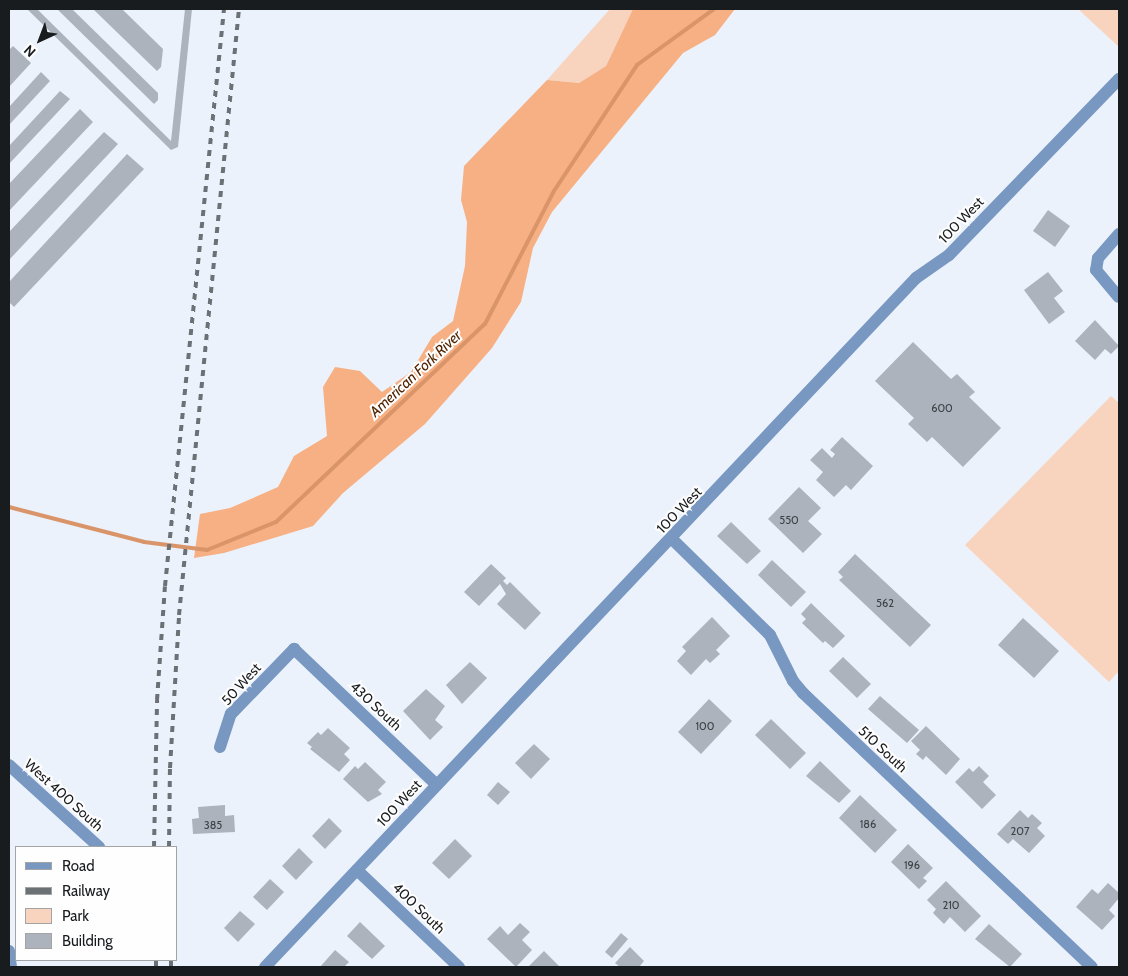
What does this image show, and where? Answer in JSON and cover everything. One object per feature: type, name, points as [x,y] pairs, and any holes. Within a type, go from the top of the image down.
[{"type":"street","name":"100 West","points":[[265,967],[672,539],[920,274],[949,255],[1119,79]]},
{"type":"street","points":[[1119,234],[1098,258],[1096,270],[1119,297]]},
{"type":"street","name":"510 South","points":[[672,539],[770,635],[803,693],[1092,967]]},
{"type":"street","name":"430 South","points":[[294,649],[437,785]]},
{"type":"street","name":"50 West","points":[[220,747],[231,714],[294,649]]},
{"type":"street","name":"West 400 South","points":[[9,765],[98,846]]},
{"type":"street","name":"400 South","points":[[358,870],[459,967]]},
{"type":"street","points":[[9,951],[11,967]]},
{"type":"green space","points":[[610,9],[633,9],[606,66],[579,83],[547,80]]},
{"type":"green space","points":[[1078,9],[1119,9],[1119,47]]},
{"type":"green space","points":[[1111,396],[1119,403],[1119,671],[1109,682],[965,545]]},
{"type":"shaded area","points":[[633,9],[735,9],[715,35],[683,53],[552,212],[533,248],[521,302],[492,348],[425,424],[343,493],[313,526],[224,553],[194,558],[200,514],[230,508],[278,487],[294,456],[327,436],[323,387],[335,367],[360,371],[382,392],[411,372],[432,337],[453,321],[465,266],[467,222],[461,200],[464,166],[547,80],[579,83],[606,66]]},
{"type":"building","points":[[27,9],[37,9],[171,141],[185,9],[192,9],[178,147],[171,150]]},
{"type":"building","points":[[57,9],[72,9],[158,93],[158,100],[154,104]]},
{"type":"building","points":[[93,9],[122,9],[163,49],[161,67],[157,71]]},
{"type":"building","points":[[13,46],[31,63],[9,87],[9,50]]},
{"type":"building","points":[[41,72],[50,81],[9,125],[9,107]]},
{"type":"building","points":[[60,91],[70,99],[9,164],[9,146]]},
{"type":"building","points":[[80,109],[93,122],[9,211],[9,184]]},
{"type":"building","points":[[104,132],[118,144],[9,260],[9,232]]},
{"type":"building","points":[[127,154],[144,169],[14,307],[9,302],[9,282]]},
{"type":"building","points":[[1048,210],[1070,226],[1055,247],[1033,231]]},
{"type":"building","points":[[1048,272],[1063,291],[1054,298],[1065,312],[1049,324],[1024,290]]},
{"type":"building","points":[[1095,320],[1119,346],[1111,354],[1105,349],[1095,360],[1075,341]]},
{"type":"building","points":[[913,342],[951,379],[957,374],[975,392],[969,397],[1001,428],[963,467],[932,437],[927,442],[908,424],[914,418],[875,381]]},
{"type":"building","points":[[842,437],[873,466],[851,490],[846,485],[834,497],[816,480],[823,472],[810,460],[822,448],[832,458],[835,454],[830,450]]},
{"type":"building","points":[[799,487],[821,508],[808,521],[822,534],[803,553],[768,519]]},
{"type":"building","points":[[731,522],[761,551],[747,564],[717,536]]},
{"type":"building","points":[[855,554],[931,625],[910,647],[839,580],[843,577],[838,572]]},
{"type":"building","points":[[772,560],[806,592],[791,607],[758,575]]},
{"type":"building","points":[[491,564],[506,578],[503,581],[507,585],[510,582],[541,613],[525,630],[497,604],[506,594],[500,584],[479,606],[464,592]]},
{"type":"building","points":[[811,603],[845,636],[833,648],[825,641],[823,643],[802,623],[806,619],[801,614]]},
{"type":"building","points":[[712,617],[730,636],[716,650],[720,654],[710,663],[706,659],[691,675],[677,661],[686,651],[682,647]]},
{"type":"building","points":[[1023,618],[1059,651],[1034,678],[998,645]]},
{"type":"building","points":[[843,657],[871,684],[857,698],[829,671]]},
{"type":"building","points":[[470,662],[487,678],[462,704],[446,685]]},
{"type":"building","points":[[426,689],[445,706],[435,720],[443,727],[430,740],[403,711]]},
{"type":"building","points":[[880,696],[919,730],[907,743],[868,709]]},
{"type":"building","points":[[709,699],[732,721],[701,754],[678,732]]},
{"type":"building","points":[[771,719],[806,753],[790,769],[755,735]]},
{"type":"building","points":[[926,726],[960,759],[946,775],[926,756],[923,760],[916,754],[920,750],[911,741]]},
{"type":"building","points":[[328,728],[350,748],[344,754],[350,760],[339,772],[310,749],[312,747],[307,743],[318,732],[321,735]]},
{"type":"building","points":[[534,744],[550,759],[531,779],[515,763]]},
{"type":"building","points":[[820,761],[851,791],[839,803],[806,776]]},
{"type":"building","points":[[365,762],[386,782],[378,790],[382,794],[368,802],[343,779],[355,766],[358,769]]},
{"type":"building","points":[[979,766],[989,776],[983,782],[996,795],[982,809],[955,782],[969,768],[973,772]]},
{"type":"building","points":[[498,782],[510,792],[498,805],[487,795]]},
{"type":"building","points":[[860,795],[897,830],[875,853],[839,818]]},
{"type":"building","points":[[225,805],[225,816],[234,815],[235,832],[193,834],[192,819],[199,818],[198,807]]},
{"type":"building","points":[[1020,810],[1028,818],[1032,814],[1042,823],[1037,828],[1045,836],[1029,853],[1013,839],[1008,844],[997,834]]},
{"type":"building","points":[[329,818],[342,831],[325,849],[312,836]]},
{"type":"building","points":[[455,839],[472,856],[449,879],[432,863]]},
{"type":"building","points":[[908,844],[933,868],[923,878],[927,881],[919,889],[891,862]]},
{"type":"building","points":[[299,848],[313,862],[296,880],[282,866]]},
{"type":"building","points":[[270,879],[284,892],[267,910],[253,897]]},
{"type":"building","points":[[946,881],[981,916],[965,932],[950,917],[944,924],[933,913],[936,909],[927,900]]},
{"type":"building","points":[[1108,883],[1119,893],[1119,898],[1109,910],[1115,916],[1102,930],[1076,907],[1092,889],[1098,894]]},
{"type":"building","points":[[240,911],[255,924],[238,942],[224,928]]},
{"type":"building","points":[[360,922],[385,946],[372,959],[347,936]]},
{"type":"building","points":[[520,923],[530,932],[522,940],[532,950],[516,967],[487,939],[500,926],[508,935]]},
{"type":"building","points":[[989,924],[1022,954],[1010,967],[975,939]]},
{"type":"building","points":[[621,933],[628,939],[612,958],[605,952]]},
{"type":"building","points":[[630,947],[644,961],[639,967],[620,967],[615,963]]},
{"type":"building","points":[[335,950],[349,962],[344,967],[320,967]]},
{"type":"building","points":[[544,951],[560,967],[528,967]]},
{"type":"waterway","name":"American Fork River","points":[[9,507],[144,542],[207,550],[276,522],[485,324],[554,191],[637,65],[714,9]]},
{"type":"railway","points":[[154,846],[157,700],[165,586],[224,9]]},
{"type":"railway","points":[[169,846],[170,768],[179,615],[239,9]]},
{"type":"railway","points":[[156,961],[156,967]]},
{"type":"railway","points":[[171,961],[171,967]]}]
